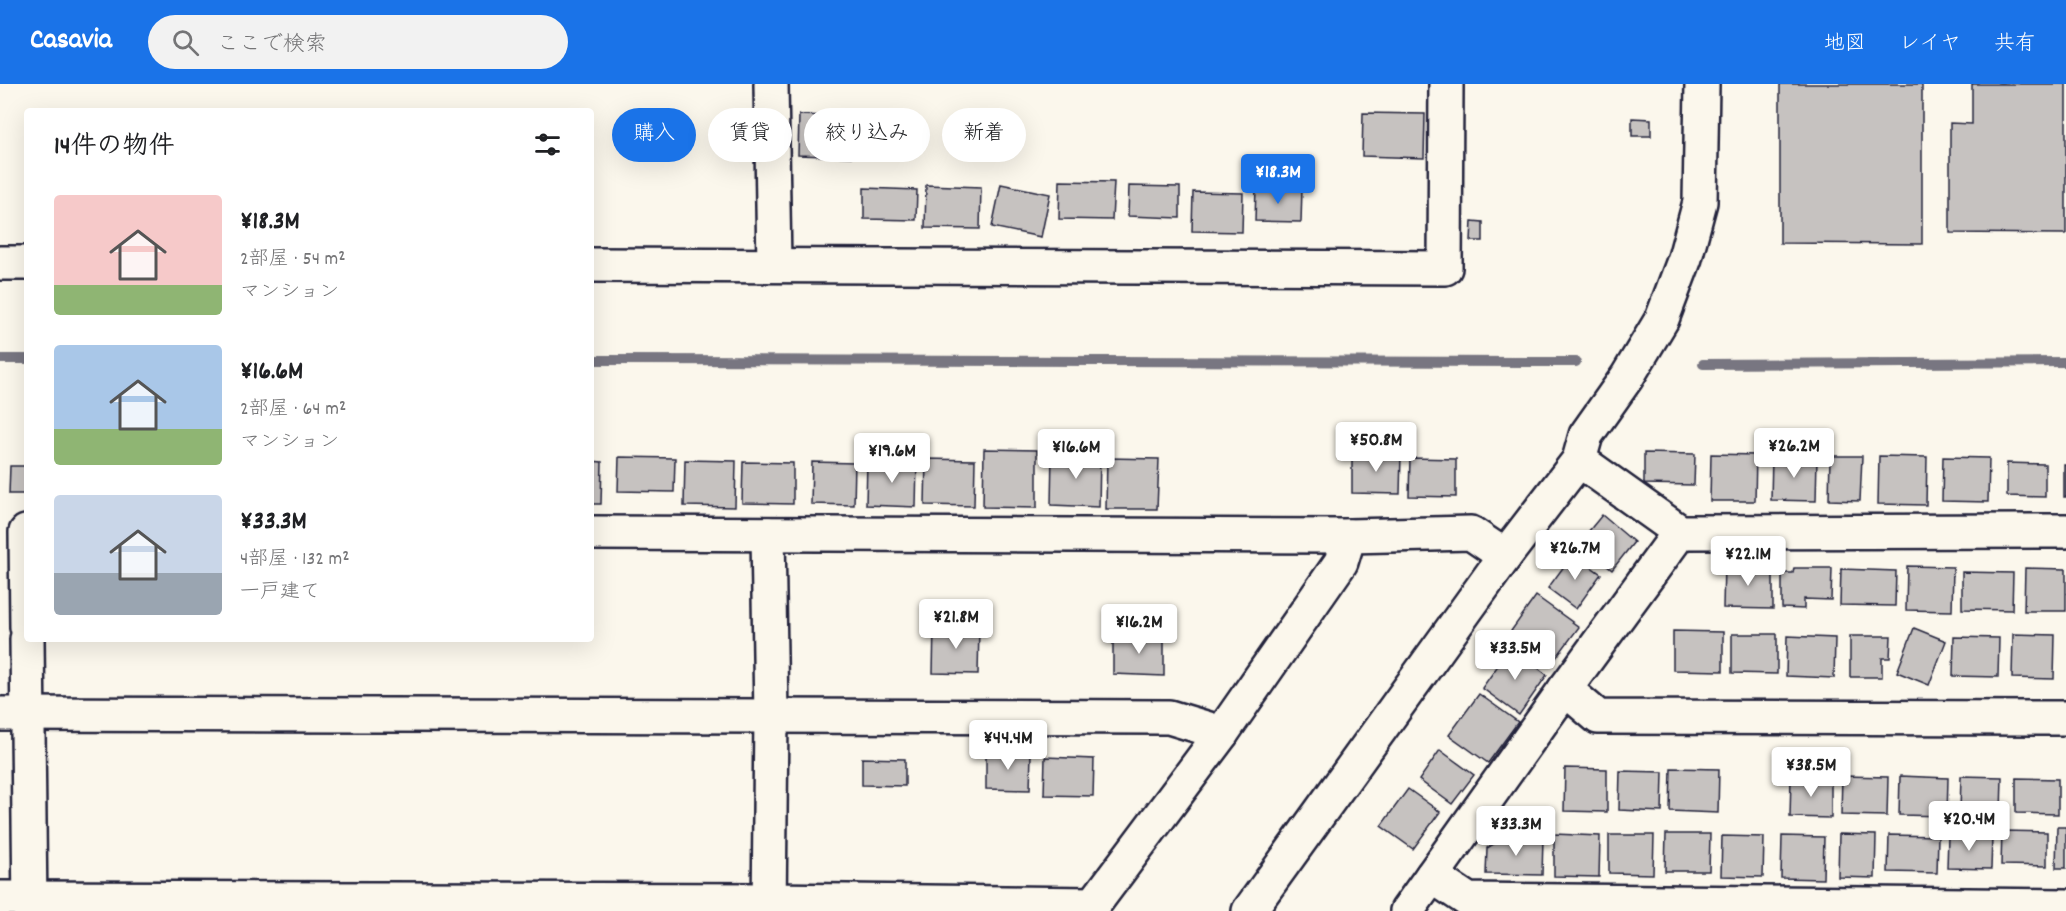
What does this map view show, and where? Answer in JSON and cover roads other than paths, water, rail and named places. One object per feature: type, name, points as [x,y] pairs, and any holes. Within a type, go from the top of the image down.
[{"type":"street","points":[[771,84],[774,265]]},
{"type":"street","points":[[594,264],[1445,268],[1446,84]]},
{"type":"street","points":[[1249,911],[1505,556],[1579,460],[1586,435],[1627,378],[1662,319],[1685,258],[1700,202],[1702,84]]},
{"type":"street","points":[[0,263],[24,263]]},
{"type":"street","points":[[1579,460],[1680,532],[2066,531]]},
{"type":"street","points":[[18,532],[24,595]]},
{"type":"street","points":[[1407,911],[1680,532]]},
{"type":"street","points":[[594,533],[1349,536],[1471,533],[1505,556]]},
{"type":"street","points":[[768,534],[771,716],[769,906]]},
{"type":"street","points":[[26,642],[14,714],[20,903],[769,906],[1094,904],[1222,733],[1341,562],[1349,536]]},
{"type":"street","points":[[1565,689],[1598,717],[2066,718]]},
{"type":"street","points":[[14,714],[1169,717],[1222,733]]},
{"type":"street","points":[[1432,876],[1468,900],[2066,906]]},
{"type":"waterway","points":[[0,359],[24,359]]},
{"type":"waterway","points":[[594,360],[1576,362]]},
{"type":"waterway","points":[[1703,364],[2066,362]]}]
